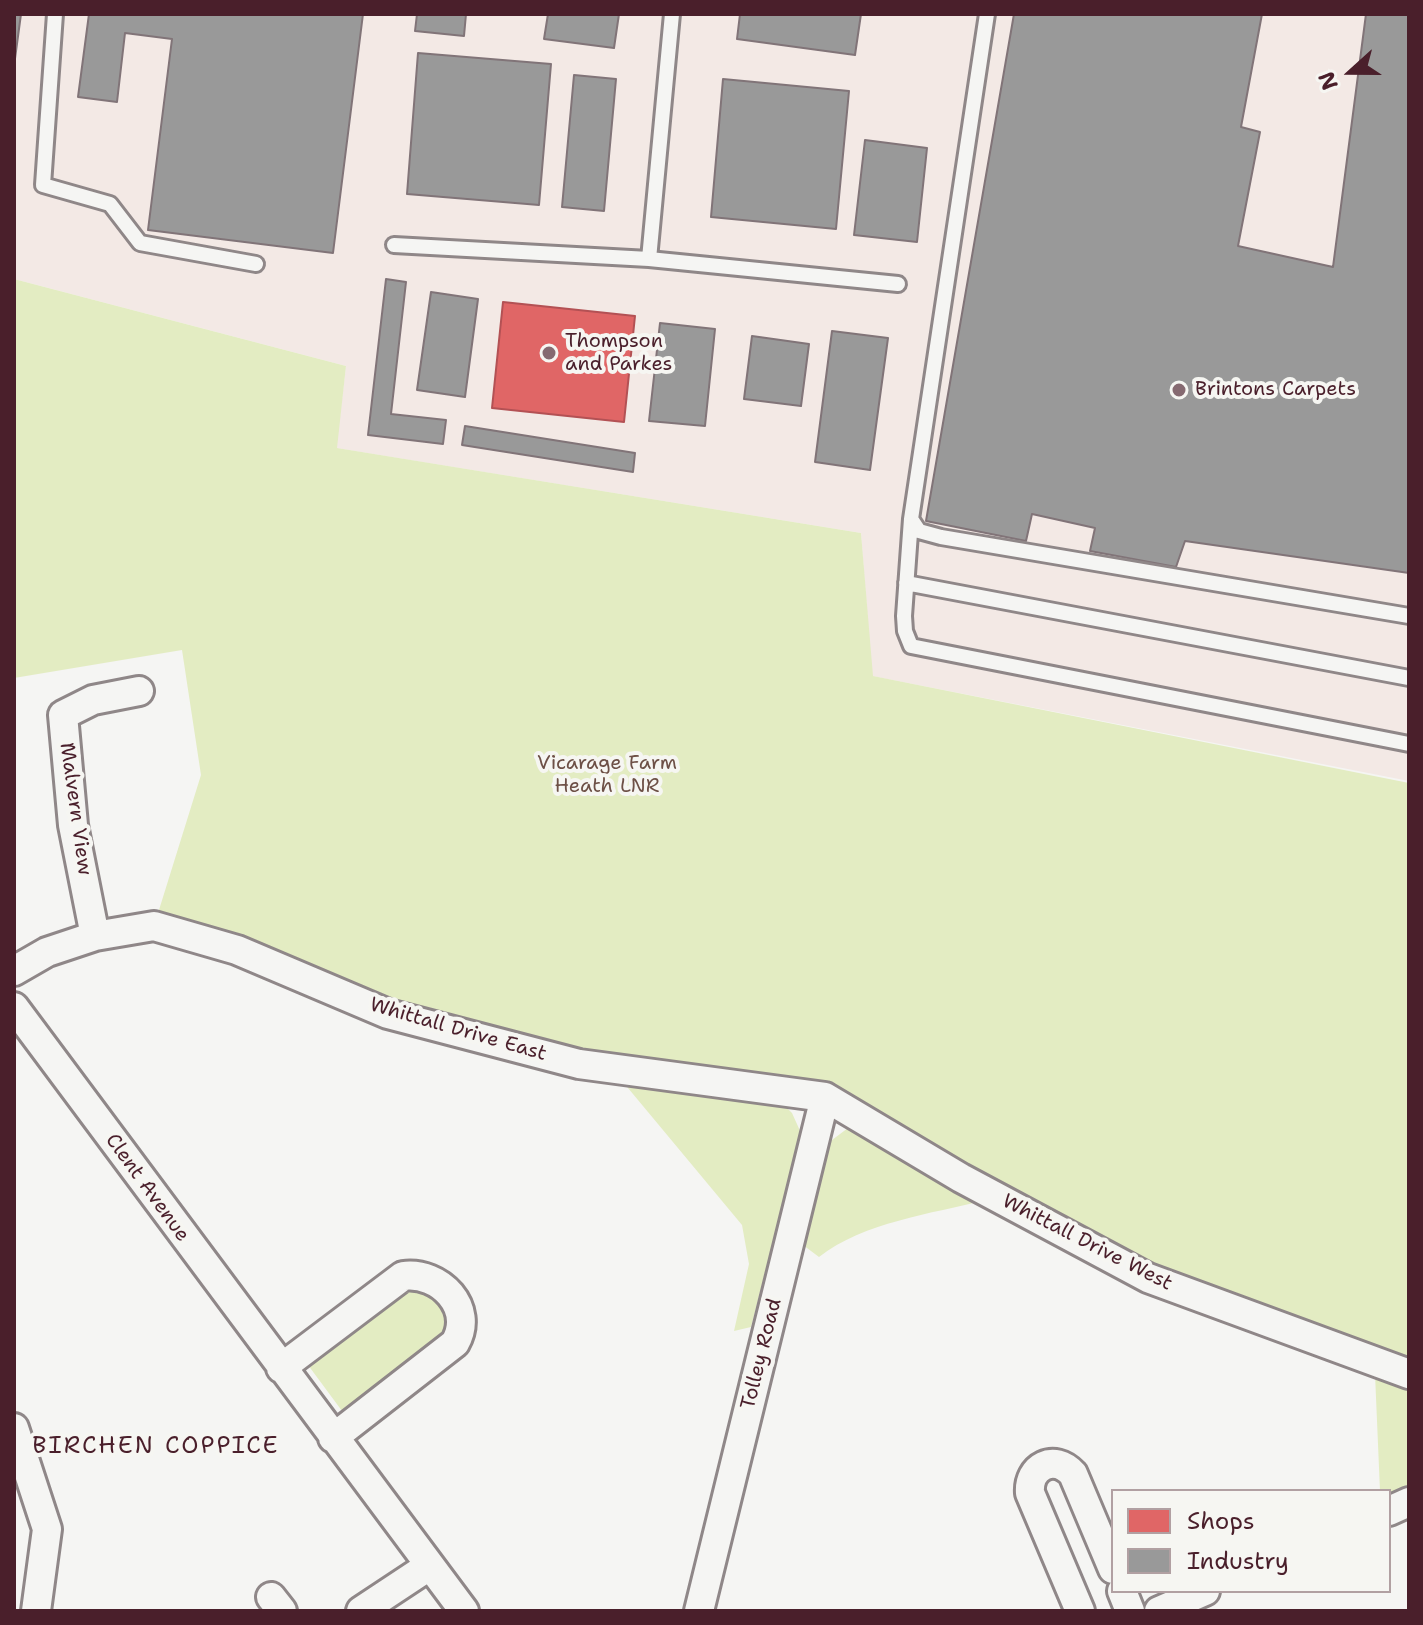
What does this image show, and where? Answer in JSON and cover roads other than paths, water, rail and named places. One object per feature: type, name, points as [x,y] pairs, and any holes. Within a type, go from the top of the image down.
[{"type":"street","name":"Malvern View","points":[[95,936],[73,825],[63,715],[93,700],[139,691]]},
{"type":"street","name":"Whittall Drive East","points":[[14,971],[47,952],[95,936],[154,926],[237,950],[388,1014],[579,1064],[825,1097]]},
{"type":"street","name":"Clent Avenue","points":[[14,1007],[464,1611]]},
{"type":"street","name":"Whittall Drive West","points":[[825,1097],[961,1178],[1148,1278],[1409,1374]]},
{"type":"street","name":"Tolley Road","points":[[699,1611],[825,1097]]},
{"type":"street","points":[[281,1368],[403,1276],[419,1273],[433,1277],[448,1293],[460,1312],[463,1330],[455,1343],[333,1438]]},
{"type":"street","points":[[14,1428],[47,1529],[36,1611]]},
{"type":"street","points":[[1080,1611],[1030,1493],[1029,1482],[1034,1472],[1056,1463],[1073,1474],[1111,1564]]},
{"type":"street","points":[[361,1611],[429,1566]]},
{"type":"street","points":[[1159,1611],[1200,1593]]},
{"type":"lane","points":[[55,14],[43,185],[110,204],[140,243],[256,264]]},
{"type":"lane","points":[[649,259],[672,14]]},
{"type":"lane","points":[[987,14],[911,519],[905,631],[911,646],[1409,744]]},
{"type":"lane","points":[[394,245],[649,259],[898,284]]},
{"type":"lane","points":[[911,519],[919,531],[941,537],[1409,616]]},
{"type":"lane","points":[[906,583],[1409,678]]},
{"type":"place","name":"Thompson and Parkes","points":[[549,353]]},
{"type":"place","name":"Brintons Carpets","points":[[1179,390]]},
{"type":"district","name":"BIRCHEN COPPICE","points":[[156,1447]]},
{"type":"park label","name":"Vicarage Farm Heath LNR","points":[[607,776]]}]
